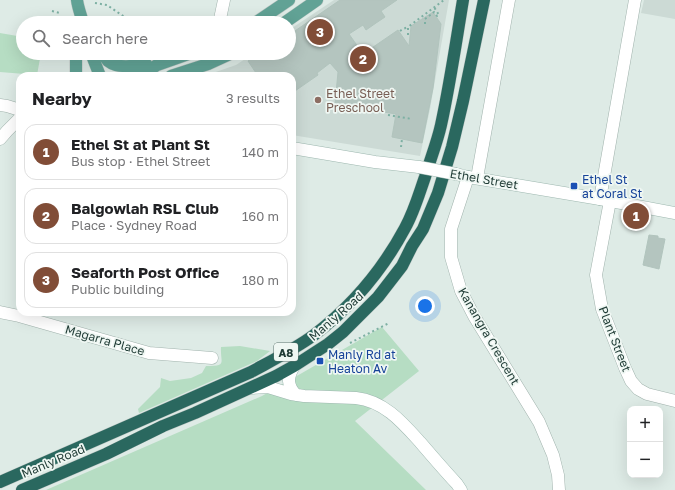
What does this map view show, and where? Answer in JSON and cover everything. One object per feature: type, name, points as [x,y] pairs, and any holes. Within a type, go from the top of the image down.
[{"type":"highway","name":"Manly Road","points":[[0,482],[251,372],[282,356],[314,336],[346,308],[366,286],[387,258],[406,227],[420,193],[440,125],[463,0]]},
{"type":"highway","name":"Manly Road","points":[[22,490],[106,454],[163,426],[276,376],[328,344],[343,332],[378,297],[402,266],[423,229],[438,193],[452,147],[463,101],[484,0]]},
{"type":"main road","points":[[266,16],[290,0]]},
{"type":"main road","points":[[294,16],[317,0]]},
{"type":"main road","points":[[76,60],[76,72]]},
{"type":"main road","points":[[94,60],[98,72]]},
{"type":"main road","points":[[107,60],[114,64],[124,66],[149,64],[157,65]]},
{"type":"main road","points":[[140,72],[171,60]]},
{"type":"main road","points":[[183,72],[217,60]]},
{"type":"street","points":[[221,16],[224,0]]},
{"type":"street","name":"Kanangra Crescent","points":[[509,0],[467,177],[451,229],[451,257],[461,291],[474,316],[539,422],[553,455],[558,475],[559,490]]},
{"type":"street","name":"Plant Street","points":[[635,0],[605,200],[596,275],[602,309],[625,368],[632,381],[638,389],[647,394],[675,401]]},
{"type":"street","points":[[0,105],[16,109]]},
{"type":"street","points":[[0,139],[16,122]]},
{"type":"street","name":"Ethel Street","points":[[296,149],[419,168],[675,213]]},
{"type":"street","name":"Magarra Place","points":[[0,312],[16,316]]},
{"type":"street","name":"Magarra Place","points":[[17,316],[149,353],[212,358]]},
{"type":"street","points":[[294,366],[288,381],[292,391],[296,395]]},
{"type":"street","points":[[251,388],[268,387],[296,395],[360,398],[372,402],[382,407],[400,421],[461,490]]},
{"type":"path","points":[[400,31],[408,27],[444,0]]},
{"type":"path","points":[[95,3],[107,5],[123,16]]},
{"type":"path","points":[[425,24],[425,19],[434,12],[437,16],[439,15],[434,7]]},
{"type":"path","points":[[52,11],[60,13]]},
{"type":"path","points":[[408,27],[408,35]]},
{"type":"path","points":[[388,115],[412,119]]},
{"type":"path","points":[[401,147],[402,139]]},
{"type":"path","points":[[350,344],[389,323]]},
{"type":"shaded area","points":[[334,0],[449,0],[430,109],[420,156],[296,136],[296,72],[216,72],[236,65],[244,60],[296,60],[296,25]]},
{"type":"shaded area","points":[[644,0],[675,0],[675,19],[641,13]]},
{"type":"green space","points":[[0,33],[16,36],[16,60],[40,60],[38,72],[16,72],[16,73],[0,72]]},
{"type":"green space","points":[[382,327],[419,371],[355,421],[426,490],[46,490],[262,396]]},
{"type":"green space","points":[[240,346],[270,351],[257,361],[139,413],[138,409],[160,387],[161,378],[170,381],[191,378],[202,373],[206,366],[220,364],[222,360],[221,347]]},
{"type":"building","points":[[340,0],[397,0],[381,11],[385,17],[366,30],[363,25],[349,34],[363,54],[398,30],[409,46],[411,26],[433,12],[441,24],[433,88],[422,143],[392,137],[396,114],[335,104],[338,72],[330,63],[317,73],[318,75],[296,90],[296,72],[255,72],[248,61],[250,60],[296,60],[296,30]]},
{"type":"building","points":[[649,235],[658,236],[658,238],[665,239],[659,269],[643,265]]},
{"type":"place","name":"Seaforth Post Office","points":[[320,32]]},
{"type":"place","name":"Balgowlah RSL Club","points":[[363,59]]},
{"type":"place","name":"Ethel Street Preschool","points":[[318,100]]},
{"type":"place","name":"Ethel St at Coral St","points":[[574,186]]},
{"type":"place","name":"Ethel St at Plant St","points":[[636,216]]},
{"type":"place","name":"Manly Rd at Heaton Av","points":[[320,361]]}]
